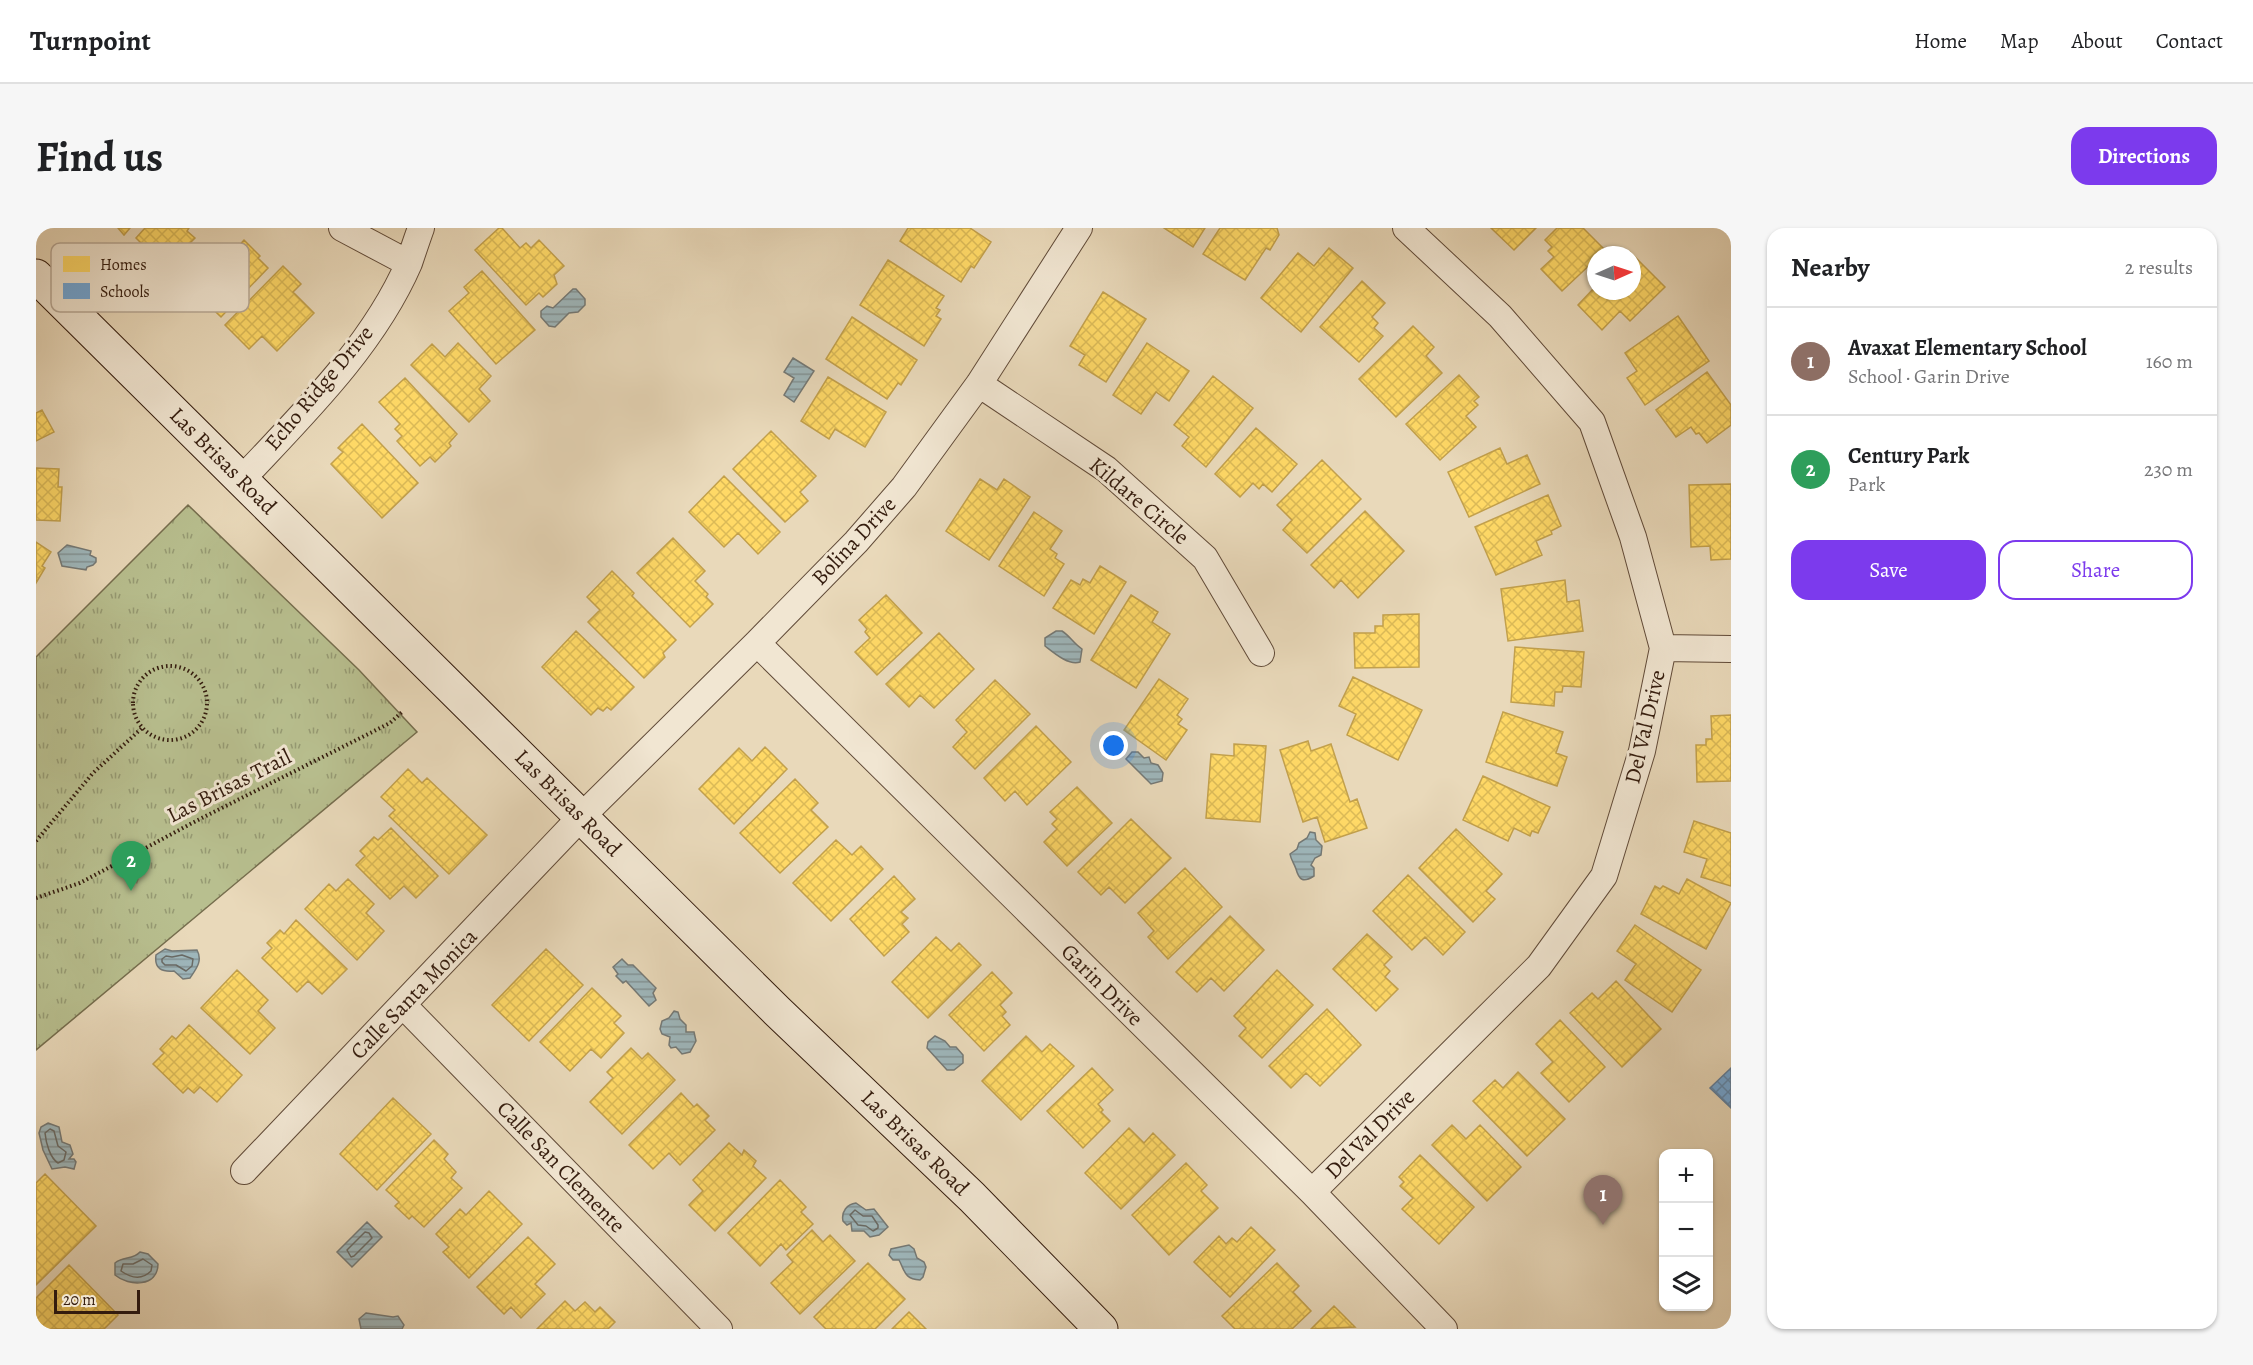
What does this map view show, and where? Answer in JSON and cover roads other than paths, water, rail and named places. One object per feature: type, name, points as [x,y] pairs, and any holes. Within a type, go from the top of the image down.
[{"type":"street","points":[[342,228],[408,263]]},
{"type":"street","name":"Echo Ridge Drive","points":[[242,478],[292,426],[355,352],[384,308],[408,263],[421,228]]},
{"type":"street","name":"Bolina Drive","points":[[582,816],[856,542],[904,487],[979,384],[1079,228]]},
{"type":"street","name":"Del Val Drive","points":[[1312,1192],[1539,966],[1604,876],[1642,750],[1663,648],[1633,537],[1592,422],[1500,316],[1406,228]]},
{"type":"street","name":"Las Brisas Road","points":[[36,276],[51,291]]},
{"type":"street","name":"Las Brisas Road","points":[[73,312],[777,1011],[972,1197],[1101,1329]]},
{"type":"street","name":"Kildare Circle","points":[[979,384],[1106,469],[1205,558],[1261,653]]},
{"type":"street","name":"Garin Drive","points":[[757,643],[1312,1192],[1444,1329]]},
{"type":"street","points":[[1663,648],[1731,649]]},
{"type":"street","name":"Calle Santa Monica","points":[[244,1171],[582,816]]},
{"type":"street","name":"Calle San Clemente","points":[[403,1005],[720,1329]]},
{"type":"water","points":[[573,289],[576,289],[585,299],[585,305],[578,312],[569,313],[555,327],[549,326],[541,317],[541,311],[547,306],[553,308]]},
{"type":"water","points":[[793,358],[814,371],[794,402],[784,395],[794,378],[784,372]]},
{"type":"water","points":[[67,545],[91,551],[90,555],[96,558],[96,562],[86,570],[62,566],[58,553]]},
{"type":"water","points":[[1056,631],[1062,631],[1082,649],[1080,662],[1066,661],[1045,646],[1045,638]]},
{"type":"water","points":[[1132,752],[1138,752],[1144,758],[1149,757],[1151,763],[1158,765],[1163,773],[1162,781],[1151,784],[1126,759]]},
{"type":"water","points":[[1310,832],[1315,833],[1316,840],[1322,846],[1321,855],[1315,858],[1311,865],[1314,868],[1314,876],[1304,880],[1299,876],[1290,854],[1297,849],[1299,843],[1307,838]]},
{"type":"water","points":[[165,949],[197,950],[199,961],[190,978],[183,979],[174,971],[160,969],[156,964],[156,955]]},
{"type":"water","points":[[622,959],[628,965],[633,965],[656,988],[653,993],[656,1000],[649,1006],[626,981],[623,983],[616,976],[618,974],[613,967]]},
{"type":"water","points":[[674,1011],[678,1012],[680,1019],[686,1025],[686,1032],[694,1032],[696,1041],[690,1052],[682,1054],[676,1047],[671,1048],[670,1037],[662,1034],[660,1029],[662,1021],[669,1018]]},
{"type":"water","points":[[935,1036],[945,1041],[950,1047],[956,1047],[963,1055],[963,1063],[954,1070],[947,1070],[927,1048],[928,1042]]},
{"type":"water","points":[[48,1123],[59,1127],[62,1142],[70,1145],[73,1154],[69,1159],[74,1159],[76,1162],[74,1169],[65,1167],[52,1169],[43,1150],[39,1133],[41,1127]]},
{"type":"water","points":[[856,1203],[866,1210],[874,1209],[888,1227],[879,1235],[870,1237],[864,1231],[852,1231],[851,1223],[847,1225],[843,1221],[843,1215],[847,1207]]},
{"type":"water","points":[[367,1222],[382,1237],[352,1267],[337,1252]]},
{"type":"water","points":[[909,1245],[926,1267],[920,1280],[908,1276],[899,1260],[893,1260],[889,1255],[891,1249]]},
{"type":"water","points":[[140,1252],[148,1254],[158,1264],[157,1272],[153,1277],[142,1283],[135,1283],[115,1275],[115,1263]]},
{"type":"water","points":[[366,1313],[398,1316],[404,1325],[402,1329],[361,1329],[359,1319]]},
{"type":"place","name":"Century Park","points":[[131,891]]},
{"type":"place","name":"Avaxat Elementary School","points":[[1603,1225]]}]
